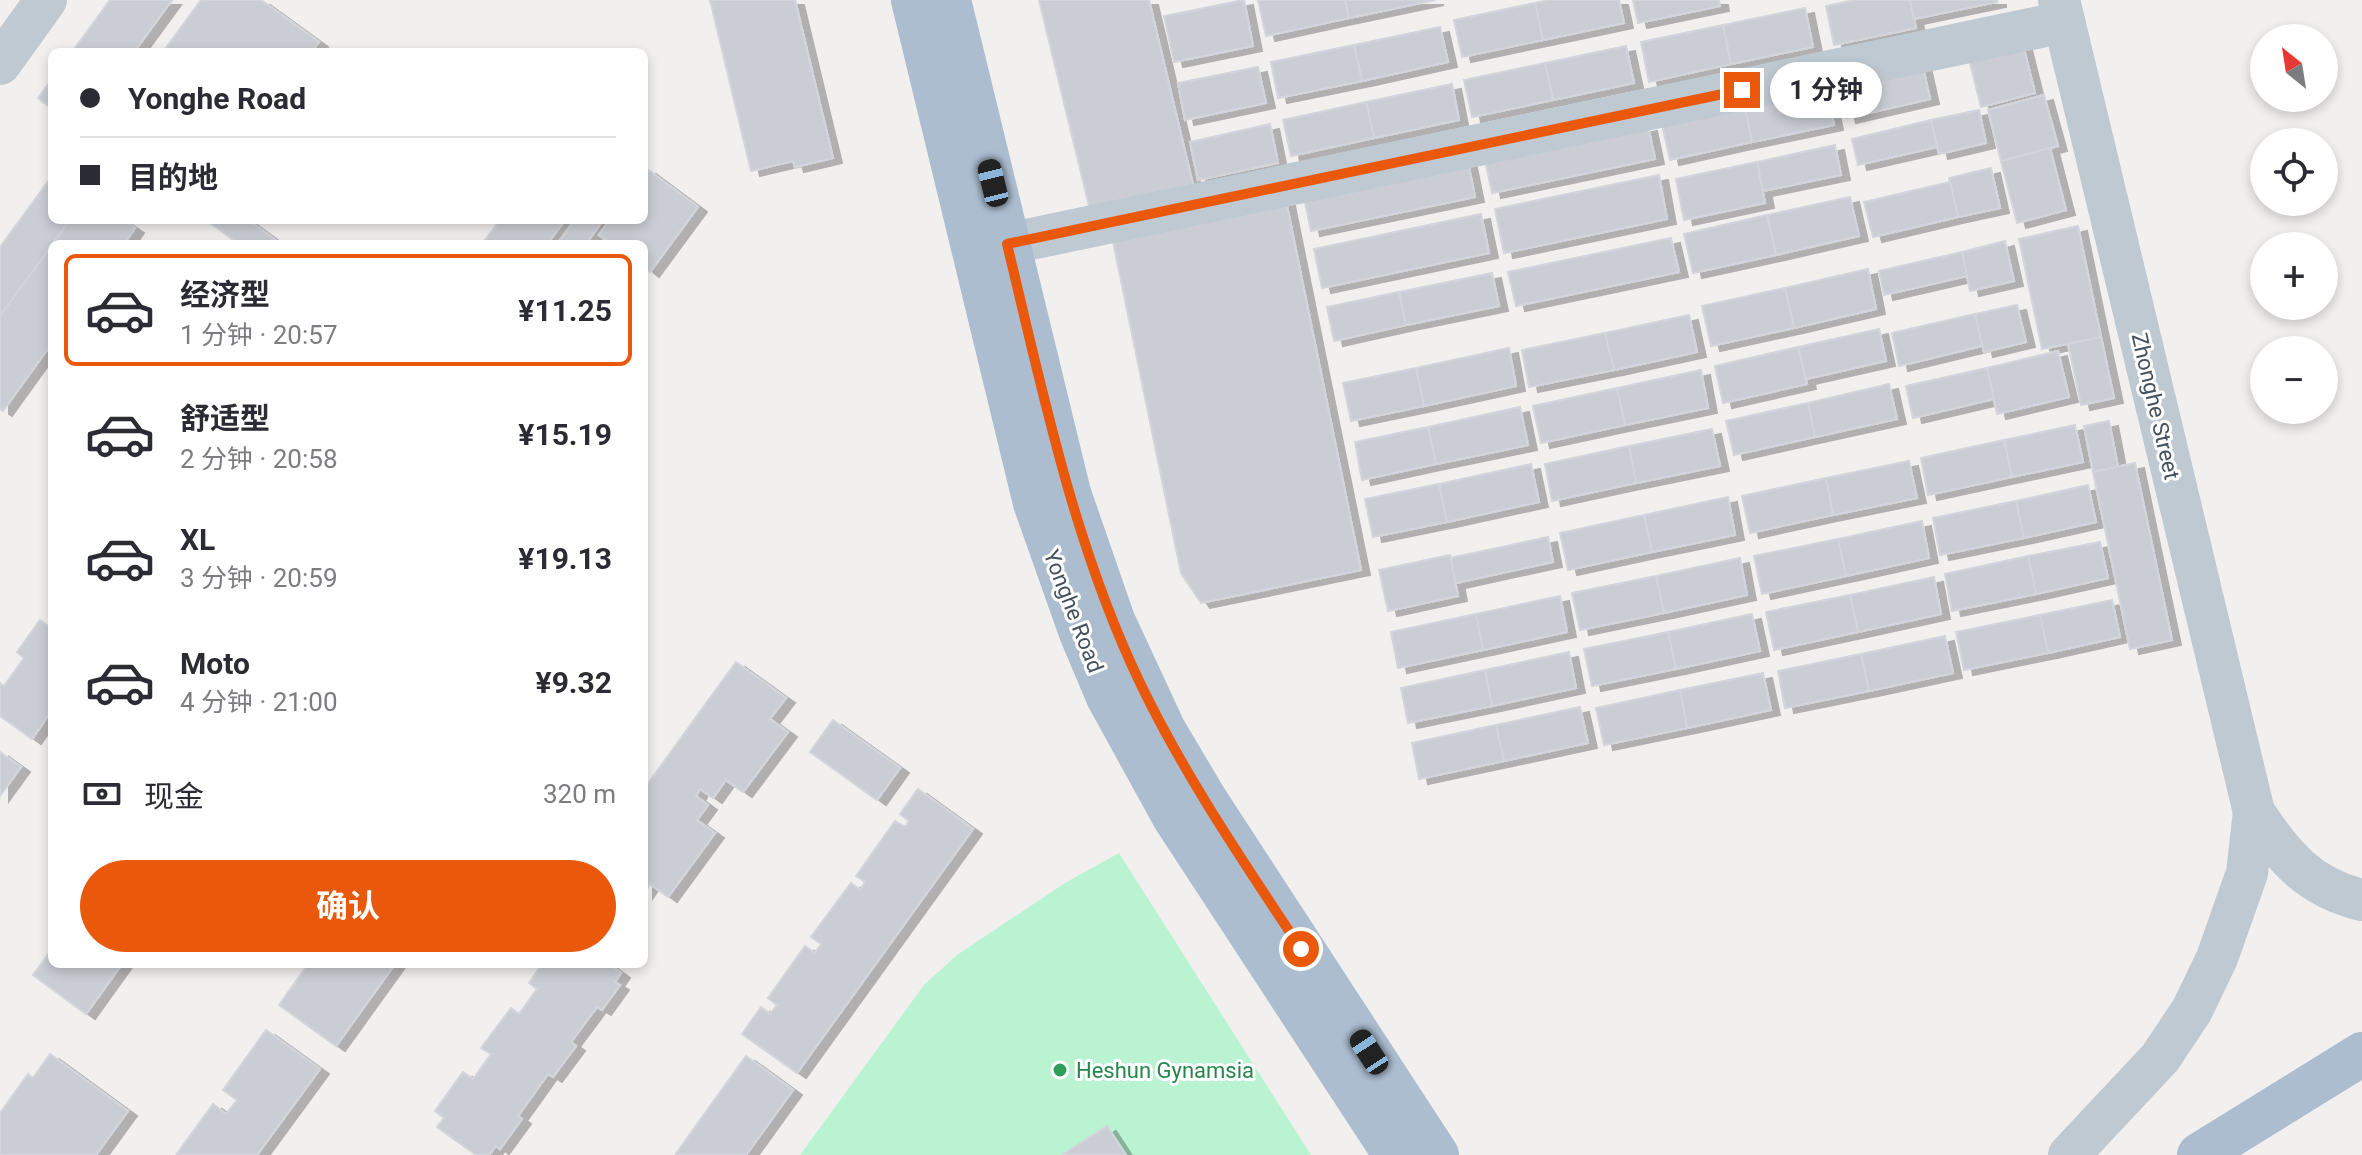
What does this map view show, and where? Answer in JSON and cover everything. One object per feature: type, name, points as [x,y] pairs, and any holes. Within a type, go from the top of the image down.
[{"type":"main road","name":"Yonghe Road","points":[[913,0],[1035,503],[1081,633],[1114,710],[1174,817],[1395,1155]]},
{"type":"main road","name":"Yonghe Road","points":[[949,0],[1069,493],[1113,620],[1164,730],[1212,812],[1437,1155]]},
{"type":"main road","points":[[2199,1155],[2362,1054]]},
{"type":"street","points":[[0,64],[46,0]]},
{"type":"street","points":[[1007,244],[2062,11]]},
{"type":"street","name":"Zhonghe Street","points":[[2062,11],[2254,812]]},
{"type":"street","points":[[2254,812],[2280,851],[2310,877],[2343,895],[2362,900]]},
{"type":"street","points":[[2069,1155],[2160,1058],[2192,1010],[2217,958],[2247,873],[2254,812]]},
{"type":"green space","name":"Heshun Gynamsia","points":[[1119,853],[1311,1155],[800,1155],[924,985],[957,955],[1065,883]]},
{"type":"building","points":[[110,0],[172,0],[137,48],[75,48]]},
{"type":"building","points":[[201,0],[261,0],[319,42],[314,48],[166,48]]},
{"type":"building","points":[[710,0],[795,0],[833,158],[795,167],[793,161],[751,171]]},
{"type":"building","points":[[1039,0],[1149,0],[1193,185],[1090,210]]},
{"type":"building","points":[[1244,0],[1253,46],[1174,62],[1164,16]]},
{"type":"building","points":[[1258,0],[1345,0],[1349,18],[1266,36]]},
{"type":"building","points":[[1345,0],[1435,0],[1349,18]]},
{"type":"building","points":[[1549,0],[1619,0],[1624,23],[1543,40],[1535,3]]},
{"type":"building","points":[[1633,0],[1719,0],[1720,6],[1638,23]]},
{"type":"building","points":[[1855,0],[1910,0],[1916,28],[1834,45],[1826,6]]},
{"type":"building","points":[[1910,0],[1997,0],[1997,2],[1914,19]]},
{"type":"building","points":[[1535,3],[1543,40],[1462,57],[1454,20]]},
{"type":"building","points":[[1805,8],[1813,47],[1731,64],[1723,25]]},
{"type":"building","points":[[1723,25],[1731,64],[1649,82],[1641,42]]},
{"type":"building","points":[[1440,27],[1448,62],[1362,81],[1354,45]]},
{"type":"building","points":[[1354,45],[1362,81],[1278,98],[1271,62]]},
{"type":"building","points":[[2023,45],[2035,93],[1981,107],[1969,59]]},
{"type":"building","points":[[1626,46],[1634,83],[1553,100],[1545,63]]},
{"type":"building","points":[[1545,63],[1553,100],[1472,117],[1464,80]]},
{"type":"building","points":[[1922,63],[1930,99],[1847,118],[1838,83]]},
{"type":"building","points":[[1258,67],[1266,103],[1185,120],[1178,83]]},
{"type":"building","points":[[48,84],[48,106],[38,98]]},
{"type":"building","points":[[1452,84],[1459,120],[1374,138],[1366,102]]},
{"type":"building","points":[[1826,85],[1834,125],[1752,142],[1744,103]]},
{"type":"building","points":[[2044,95],[2058,146],[2001,161],[1988,110]]},
{"type":"building","points":[[1366,102],[1374,138],[1291,156],[1283,120]]},
{"type":"building","points":[[1744,103],[1752,142],[1670,160],[1661,120]]},
{"type":"building","points":[[1979,110],[1986,143],[1939,154],[1931,120]]},
{"type":"building","points":[[1931,120],[1937,147],[1858,165],[1852,139]]},
{"type":"building","points":[[1270,124],[1278,163],[1198,180],[1190,142]]},
{"type":"building","points":[[1648,126],[1655,159],[1492,193],[1485,160]]},
{"type":"building","points":[[1835,145],[1841,175],[1763,191],[1757,162]]},
{"type":"building","points":[[2050,148],[2066,210],[2017,223],[2001,161]]},
{"type":"building","points":[[1467,158],[1475,197],[1311,231],[1303,193]]},
{"type":"building","points":[[1757,162],[1765,203],[1684,220],[1676,179]]},
{"type":"building","points":[[1991,168],[2000,208],[1958,217],[1949,178]]},
{"type":"building","points":[[648,170],[698,207],[650,272],[648,240],[606,240],[599,235],[607,224],[648,224]]},
{"type":"building","points":[[1659,175],[1667,219],[1504,253],[1495,209]]},
{"type":"building","points":[[48,181],[48,224],[128,224],[116,240],[48,240],[48,334],[0,400],[0,247]]},
{"type":"building","points":[[1950,182],[1958,217],[1873,237],[1864,202]]},
{"type":"building","points":[[1850,197],[1859,236],[1776,255],[1767,215]]},
{"type":"building","points":[[1286,201],[1361,570],[1201,603],[1181,573],[1112,237]]},
{"type":"building","points":[[1481,214],[1489,253],[1322,288],[1314,249]]},
{"type":"building","points":[[1767,215],[1776,255],[1693,273],[1684,234]]},
{"type":"building","points":[[67,224],[129,224],[135,228],[127,240],[55,240]]},
{"type":"building","points":[[212,224],[254,224],[276,240],[234,240]]},
{"type":"building","points":[[497,224],[562,224],[550,240],[485,240]]},
{"type":"building","points":[[572,224],[600,224],[589,240],[560,240]]},
{"type":"building","points":[[2078,226],[2101,337],[2042,349],[2019,239]]},
{"type":"building","points":[[1671,238],[1679,272],[1516,306],[1508,272]]},
{"type":"building","points":[[2005,241],[2014,281],[1970,291],[1962,252]]},
{"type":"building","points":[[48,250],[48,349],[3,411],[0,409],[0,316]]},
{"type":"building","points":[[1962,252],[1967,276],[1884,295],[1879,271]]},
{"type":"building","points":[[1868,269],[1876,309],[1794,328],[1785,288]]},
{"type":"building","points":[[1492,273],[1499,306],[1406,325],[1399,292]]},
{"type":"building","points":[[1785,288],[1794,328],[1711,346],[1702,306]]},
{"type":"building","points":[[1399,292],[1406,325],[1334,341],[1327,307]]},
{"type":"building","points":[[2017,305],[2026,342],[1984,352],[1975,314]]},
{"type":"building","points":[[1975,314],[1982,346],[1899,366],[1892,333]]},
{"type":"building","points":[[1689,315],[1697,352],[1614,370],[1605,333]]},
{"type":"building","points":[[1879,329],[1886,361],[1806,379],[1798,347]]},
{"type":"building","points":[[1605,333],[1614,370],[1529,387],[1522,350]]},
{"type":"building","points":[[2101,337],[2114,398],[2081,405],[2068,344]]},
{"type":"building","points":[[1798,347],[1807,384],[1723,403],[1715,366]]},
{"type":"building","points":[[1509,348],[1516,386],[1424,406],[1416,368]]},
{"type":"building","points":[[2058,351],[2069,397],[1997,414],[1987,368]]},
{"type":"building","points":[[1416,368],[1424,406],[1351,421],[1343,383]]},
{"type":"building","points":[[1987,368],[1994,399],[1913,418],[1906,386]]},
{"type":"building","points":[[1701,370],[1708,408],[1625,425],[1617,388]]},
{"type":"building","points":[[1889,384],[1897,419],[1815,437],[1808,403]]},
{"type":"building","points":[[1617,388],[1625,425],[1541,443],[1533,406]]},
{"type":"building","points":[[1808,403],[1815,437],[1734,455],[1726,421]]},
{"type":"building","points":[[1520,407],[1528,445],[1436,464],[1428,427]]},
{"type":"building","points":[[2109,421],[2118,467],[2093,472],[2084,426]]},
{"type":"building","points":[[2075,425],[2083,462],[2012,477],[2004,440]]},
{"type":"building","points":[[1428,427],[1436,464],[1362,480],[1355,442]]},
{"type":"building","points":[[1712,429],[1720,466],[1636,483],[1629,446]]},
{"type":"building","points":[[2004,440],[2012,477],[1928,495],[1921,458]]},
{"type":"building","points":[[1629,446],[1636,483],[1552,501],[1545,464]]},
{"type":"building","points":[[1909,461],[1917,498],[1833,515],[1826,478]]},
{"type":"building","points":[[2135,463],[2172,640],[2130,649],[2093,472]]},
{"type":"building","points":[[1531,464],[1539,502],[1447,522],[1439,484]]},
{"type":"building","points":[[1826,478],[1833,515],[1750,533],[1742,496]]},
{"type":"building","points":[[1439,484],[1447,522],[1373,537],[1365,499]]},
{"type":"building","points":[[2088,485],[2096,522],[2024,538],[2016,501]]},
{"type":"building","points":[[1728,497],[1735,535],[1652,552],[1644,515]]},
{"type":"building","points":[[2016,501],[2024,538],[1940,555],[1933,518]]},
{"type":"building","points":[[1644,515],[1652,552],[1568,570],[1560,533]]},
{"type":"building","points":[[1922,521],[1929,558],[1846,576],[1838,539]]},
{"type":"building","points":[[1548,537],[1553,562],[1456,583],[1450,558]]},
{"type":"building","points":[[1838,539],[1846,576],[1762,594],[1754,556]]},
{"type":"building","points":[[2100,542],[2108,578],[2036,594],[2028,556]]},
{"type":"building","points":[[1450,555],[1458,596],[1388,611],[1379,570]]},
{"type":"building","points":[[2028,556],[2036,594],[1952,611],[1945,574]]},
{"type":"building","points":[[1740,558],[1747,595],[1664,613],[1656,576]]},
{"type":"building","points":[[1656,576],[1664,613],[1580,630],[1572,593]]},
{"type":"building","points":[[1934,577],[1941,614],[1858,632],[1850,595]]},
{"type":"building","points":[[1850,595],[1858,632],[1774,650],[1766,612]]},
{"type":"building","points":[[1560,596],[1567,632],[1483,650],[1476,614]]},
{"type":"building","points":[[2112,600],[2120,637],[2048,653],[2040,615]]},
{"type":"building","points":[[1476,614],[1483,650],[1398,668],[1391,632]]},
{"type":"building","points":[[1752,614],[1760,651],[1676,669],[1668,632]]},
{"type":"building","points":[[2040,615],[2048,653],[1964,670],[1956,632]]},
{"type":"building","points":[[40,620],[48,626],[48,716],[32,739],[0,716],[0,683],[4,686],[24,658],[17,652]]},
{"type":"building","points":[[1668,632],[1676,669],[1592,686],[1584,649]]},
{"type":"building","points":[[1945,636],[1953,673],[1869,691],[1861,654]]},
{"type":"building","points":[[1569,652],[1576,688],[1492,706],[1485,670]]},
{"type":"building","points":[[1861,654],[1869,691],[1785,708],[1778,671]]},
{"type":"building","points":[[736,662],[786,698],[770,719],[788,732],[743,792],[726,780],[713,798],[700,789],[696,796],[708,805],[697,820],[715,833],[668,897],[650,884],[648,887],[648,783]]},
{"type":"building","points":[[1485,670],[1492,706],[1408,723],[1401,688]]},
{"type":"building","points":[[1763,673],[1771,710],[1687,728],[1680,690]]},
{"type":"building","points":[[1680,690],[1687,728],[1604,745],[1596,708]]},
{"type":"building","points":[[1580,707],[1588,743],[1504,761],[1496,725]]},
{"type":"building","points":[[833,720],[900,768],[877,800],[810,752]]},
{"type":"building","points":[[1496,725],[1504,761],[1419,779],[1412,743]]},
{"type":"building","points":[[0,752],[21,767],[0,796]]},
{"type":"building","points":[[918,789],[973,829],[797,1073],[742,1034],[761,1007],[770,1014],[777,1005],[768,998],[805,946],[815,953],[821,944],[811,937],[851,883],[860,890],[865,882],[856,876],[895,821],[905,827],[909,821],[900,814]]},
{"type":"building","points":[[48,954],[48,968],[119,968],[86,1014],[33,975]]},
{"type":"building","points":[[305,968],[392,968],[336,1046],[279,1005]]},
{"type":"building","points":[[539,968],[614,968],[621,973],[615,982],[620,985],[602,1010],[597,1007],[571,1042],[576,1046],[553,1077],[548,1074],[518,1116],[522,1119],[500,1149],[496,1146],[489,1155],[476,1155],[437,1127],[444,1118],[435,1111],[463,1072],[473,1079],[491,1054],[481,1048],[511,1008],[519,1014],[537,989],[529,983]]},
{"type":"building","points":[[266,1030],[320,1069],[257,1155],[176,1155],[213,1104],[226,1114],[237,1100],[223,1090]]},
{"type":"building","points":[[50,1054],[128,1111],[96,1155],[0,1155],[0,1113],[28,1074],[33,1078]]},
{"type":"building","points":[[746,1056],[793,1090],[746,1155],[675,1155]]},
{"type":"building","points":[[1107,1126],[1126,1155],[1062,1155]]},
{"type":"place","name":"Heshun Gynamsia","points":[[1060,1070]]},
{"type":"route","points":[[1301,949],[1164,730],[1113,620],[1069,493],[1007,244],[1742,90]]}]
